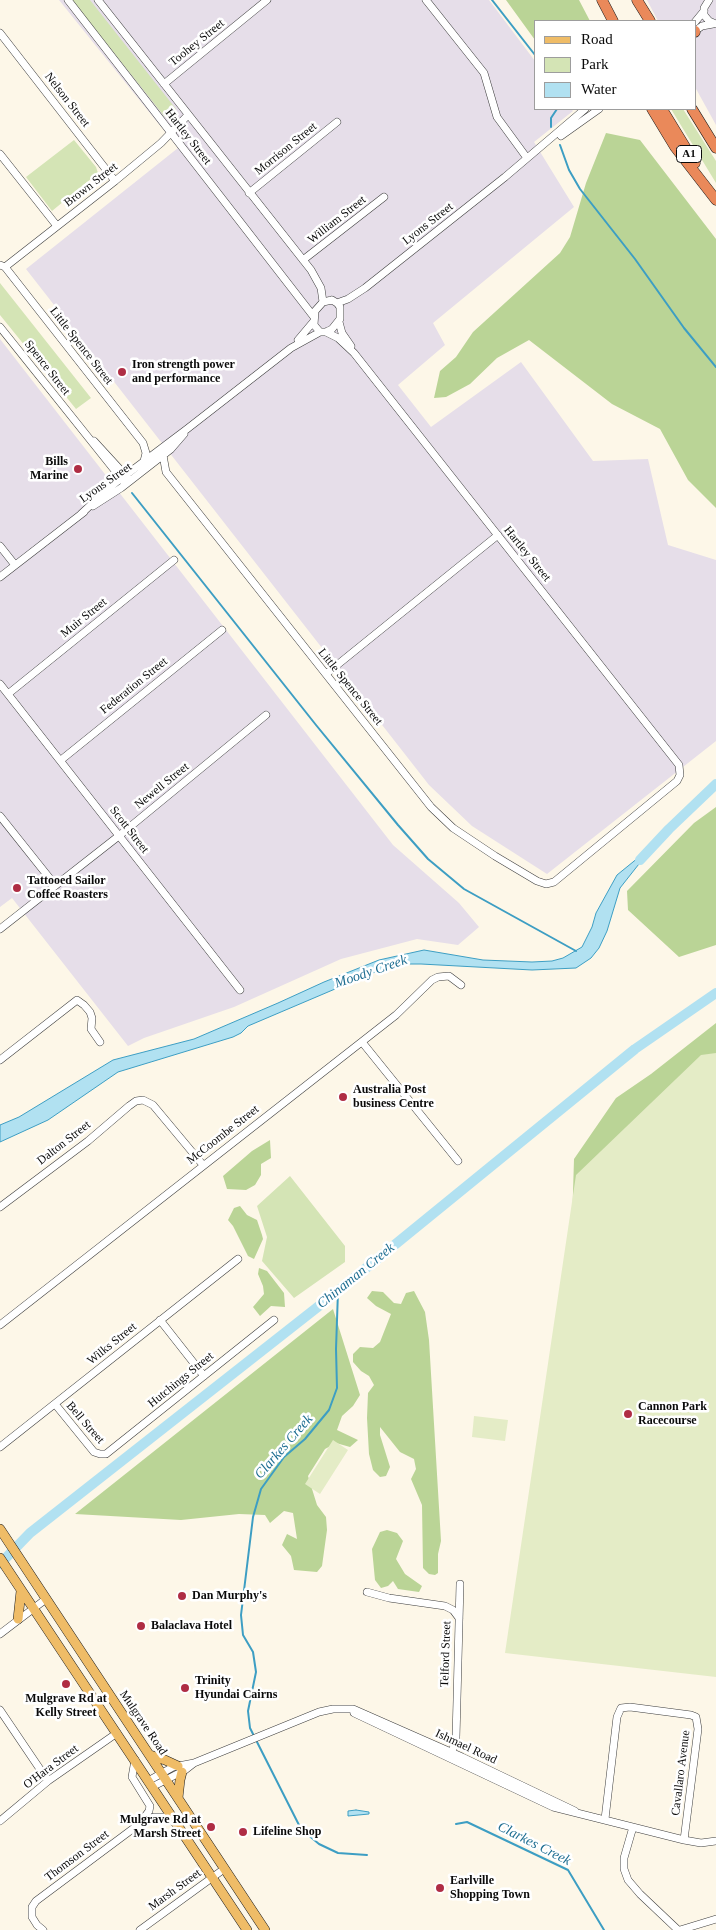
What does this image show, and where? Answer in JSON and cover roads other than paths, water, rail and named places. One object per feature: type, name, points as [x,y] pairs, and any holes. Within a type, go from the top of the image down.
[{"type":"highway","points":[[602,0],[612,20]]},
{"type":"highway","points":[[630,0],[640,20]]},
{"type":"highway","points":[[637,0],[649,20]]},
{"type":"highway","points":[[696,102],[716,137]]},
{"type":"highway","points":[[653,110],[675,147],[716,199]]},
{"type":"highway","name":"A1","points":[[663,110],[716,199]]},
{"type":"highway","name":"A1","points":[[693,110],[716,148]]},
{"type":"main road","name":"Mulgrave Road","points":[[0,1529],[265,1930]]},
{"type":"main road","points":[[0,1558],[247,1930]]},
{"type":"main road","points":[[18,1620],[21,1591]]},
{"type":"main road","points":[[150,1755],[180,1769],[178,1798]]},
{"type":"street","name":"Hartley Street","points":[[68,0],[314,319]]},
{"type":"street","name":"Hartley Street","points":[[98,0],[249,193],[324,284],[334,302]]},
{"type":"street","points":[[426,0],[484,73],[497,117],[527,158]]},
{"type":"street","points":[[696,27],[704,11],[705,4],[709,0]]},
{"type":"street","name":"Toohey Street","points":[[164,84],[265,1]]},
{"type":"street","points":[[704,11],[709,21],[716,24]]},
{"type":"street","points":[[696,29],[706,24],[716,24]]},
{"type":"street","name":"Nelson Street","points":[[0,33],[116,181]]},
{"type":"street","name":"Lyons Street","points":[[334,302],[348,299],[365,288],[504,177],[584,110]]},
{"type":"street","name":"Lyons Street","points":[[504,177],[598,110]]},
{"type":"street","name":"Brown Street","points":[[2,266],[116,181],[188,115]]},
{"type":"street","name":"Morrison Street","points":[[249,193],[337,122]]},
{"type":"street","points":[[0,154],[57,226]]},
{"type":"street","name":"William Street","points":[[303,260],[384,197]]},
{"type":"street","name":"Little Spence Street","points":[[2,266],[143,443]]},
{"type":"street","name":"Hartley Street","points":[[291,287],[313,305],[322,303],[321,288],[311,270]]},
{"type":"street","name":"Lyons Street","points":[[340,319],[346,308],[365,288]]},
{"type":"street","points":[[334,302],[340,307],[340,319],[332,329],[323,332],[315,327],[314,319],[315,311],[322,303],[334,302]]},
{"type":"street","name":"Lyons Street","points":[[0,577],[161,452],[176,443],[187,429],[291,348],[309,329],[314,319]]},
{"type":"street","name":"Hartley Street","points":[[340,319],[340,329],[354,353],[677,761],[680,770],[677,781],[554,882],[546,884]]},
{"type":"street","name":"Spence Street","points":[[0,327],[110,465],[125,480]]},
{"type":"street","name":"Hartley Street","points":[[323,332],[338,338],[354,353]]},
{"type":"street","name":"Lyons Street","points":[[291,348],[323,332]]},
{"type":"street","name":"Spence Street","points":[[76,423],[106,452],[125,480]]},
{"type":"street","points":[[143,443],[161,452]]},
{"type":"street","points":[[143,443],[147,463]]},
{"type":"street","points":[[106,452],[124,467],[137,466]]},
{"type":"street","name":"Little Spence Street","points":[[161,452],[166,472],[431,807],[453,828],[495,856],[546,884]]},
{"type":"street","name":"Lyons Street","points":[[81,514],[94,501],[125,480],[137,466],[147,463]]},
{"type":"street","name":"Little Spence Street","points":[[147,463],[166,472]]},
{"type":"street","points":[[94,501],[110,482],[110,465]]},
{"type":"street","points":[[326,674],[498,535]]},
{"type":"street","points":[[0,546],[15,565]]},
{"type":"street","name":"Muir Street","points":[[8,694],[174,560]]},
{"type":"street","name":"Federation Street","points":[[61,760],[222,630]]},
{"type":"street","name":"Scott Street","points":[[0,684],[240,990]]},
{"type":"street","name":"Newell Street","points":[[0,929],[120,836],[266,715]]},
{"type":"street","points":[[0,816],[56,885]]},
{"type":"street","name":"McCoombe Street","points":[[0,1325],[396,1015],[436,978],[449,976],[461,986]]},
{"type":"street","points":[[0,1060],[77,1000],[90,1012],[92,1018],[91,1029],[100,1042]]},
{"type":"street","points":[[362,1042],[458,1161]]},
{"type":"street","name":"Dalton Street","points":[[0,1207],[129,1106],[143,1100],[153,1105],[203,1165]]},
{"type":"street","name":"Wilks Street","points":[[0,1447],[238,1258]]},
{"type":"street","points":[[160,1320],[204,1376]]},
{"type":"street","name":"Hutchings Street","points":[[100,1454],[108,1452],[274,1320]]},
{"type":"street","name":"Bell Street","points":[[55,1404],[94,1452],[100,1454]]},
{"type":"street","name":"Telford Street","points":[[449,1754],[455,1726],[460,1584]]},
{"type":"street","points":[[367,1592],[389,1598],[445,1606],[453,1610],[459,1618]]},
{"type":"street","points":[[0,1634],[46,1598]]},
{"type":"street","name":"Cavallaro Avenue","points":[[604,1819],[617,1717],[621,1708],[630,1707],[692,1715],[696,1717],[698,1729],[684,1840]]},
{"type":"street","name":"Ishmael Road","points":[[150,1784],[194,1763],[323,1711],[345,1709],[362,1712],[488,1775],[575,1811],[684,1840],[701,1843],[716,1841]]},
{"type":"street","points":[[0,1710],[48,1781]]},
{"type":"street","name":"O'Hara Street","points":[[0,1821],[48,1781],[117,1733]]},
{"type":"street","points":[[135,1760],[132,1777],[150,1806],[150,1811],[142,1822]]},
{"type":"street","name":"Thomson Street","points":[[43,1930],[34,1921],[31,1913],[36,1901],[142,1822],[154,1817],[172,1817]]},
{"type":"street","points":[[633,1827],[624,1858],[624,1869],[628,1880],[640,1894],[679,1930],[716,1920]]},
{"type":"street","name":"Marsh Street","points":[[140,1930],[224,1868]]},
{"type":"water","points":[[650,850],[620,888],[607,931],[599,948],[591,958],[576,968],[532,970],[410,964],[375,972],[248,1026],[241,1033],[233,1037],[118,1072],[48,1120],[0,1142],[0,1125],[19,1117],[113,1060],[194,1039],[379,960],[424,950],[483,960],[532,962],[552,961],[563,958],[582,947],[592,927],[596,913],[617,875]]},
{"type":"water","points":[[348,1811],[369,1812],[369,1814],[348,1816]]},
{"type":"waterway","points":[[492,0],[534,54]]},
{"type":"waterway","points":[[551,127],[551,118],[556,110]]},
{"type":"waterway","points":[[560,145],[569,170],[580,189],[635,259],[684,328],[716,367]]},
{"type":"waterway","points":[[132,493],[316,725],[428,859],[464,889],[576,951]]},
{"type":"waterway","name":"Moody Creek","points":[[640,860],[716,784]]},
{"type":"waterway","name":"Chinaman Creek","points":[[0,1564],[30,1533],[338,1291],[635,1049],[716,993]]},
{"type":"waterway","name":"Clarkes Creek","points":[[254,1736],[250,1728],[248,1711],[256,1672],[253,1652],[243,1635],[241,1615],[253,1517],[261,1489],[284,1457],[305,1439],[329,1410],[337,1388],[338,1291]]},
{"type":"waterway","name":"Clarkes Creek","points":[[256,1740],[301,1829],[319,1844],[338,1853],[367,1855]]},
{"type":"waterway","name":"Clarkes Creek","points":[[456,1824],[467,1822],[568,1870],[604,1930]]},
{"type":"place","name":"Iron strength power and performance","points":[[122,372]]},
{"type":"place","name":"Bills Marine","points":[[78,469]]},
{"type":"place","name":"Tattooed Sailor Coffee Roasters","points":[[17,888]]},
{"type":"place","name":"Australia Post business Centre","points":[[343,1097]]},
{"type":"place","name":"Cannon Park Racecourse","points":[[628,1414]]},
{"type":"place","name":"Dan Murphy's","points":[[182,1596]]},
{"type":"place","name":"Balaclava Hotel","points":[[141,1626]]},
{"type":"place","name":"Mulgrave Rd at Kelly Street","points":[[66,1684]]},
{"type":"place","name":"Trinity Hyundai Cairns","points":[[185,1688]]},
{"type":"place","name":"Mulgrave Rd at Marsh Street","points":[[211,1827]]},
{"type":"place","name":"Lifeline Shop","points":[[243,1832]]},
{"type":"place","name":"Earlville Shopping Town","points":[[440,1888]]}]
